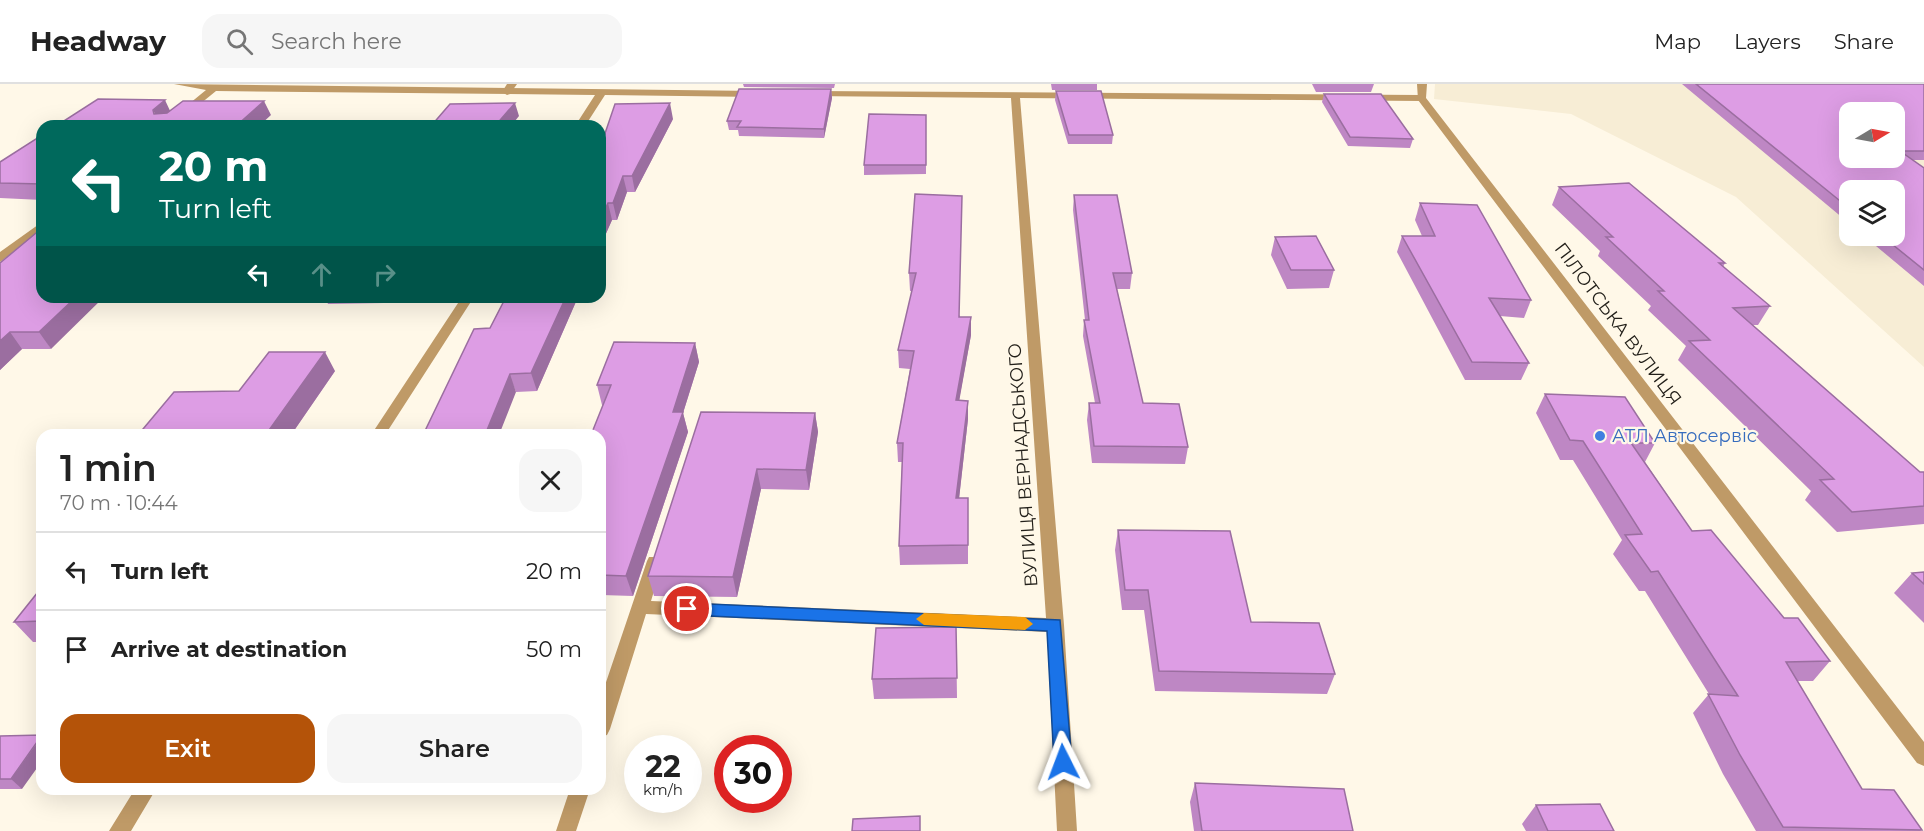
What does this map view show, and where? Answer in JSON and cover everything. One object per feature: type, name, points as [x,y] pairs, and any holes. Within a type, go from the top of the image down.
[{"type":"street","points":[[179,84],[214,88],[510,88],[602,92],[767,94]]},
{"type":"street","points":[[174,120],[214,88]]},
{"type":"street","points":[[802,94],[1015,95],[1421,91]]},
{"type":"street","name":"ПІЛОТСЬКА ВУЛИЦЯ","points":[[1421,91],[1924,756]]},
{"type":"street","points":[[584,120],[602,92]]},
{"type":"street","name":"ВУЛИЦЯ ВЕРНАДСЬКОГО","points":[[1015,95],[1055,625],[1067,831]]},
{"type":"street","points":[[0,258],[36,230]]},
{"type":"street","points":[[382,429],[464,303]]},
{"type":"street","points":[[606,711],[662,540]]},
{"type":"street","points":[[641,607],[1055,625]]},
{"type":"street","points":[[119,831],[142,795]]},
{"type":"street","points":[[566,831],[578,795]]},
{"type":"shaded area","points":[[1435,84],[1924,84],[1924,367],[1736,197],[1571,114],[1434,99]]},
{"type":"building","points":[[1696,84],[1924,84],[1924,151],[1905,151],[1905,102],[1839,102],[1839,168],[1905,168],[1905,155],[1924,168],[1924,270],[1894,246],[1905,246],[1905,180],[1839,180],[1839,200]]},
{"type":"building","points":[[739,89],[831,89],[824,129],[737,127],[741,121],[727,121]]},
{"type":"building","points":[[1056,91],[1101,91],[1113,135],[1069,135]]},
{"type":"building","points":[[1324,94],[1381,94],[1413,139],[1350,137]]},
{"type":"building","points":[[98,99],[165,100],[153,110],[154,114],[167,113],[183,101],[264,101],[243,120],[65,120]]},
{"type":"building","points":[[515,103],[500,120],[436,120],[450,104]]},
{"type":"building","points":[[670,103],[632,176],[623,176],[613,203],[608,203],[606,208],[606,130],[615,104]]},
{"type":"building","points":[[869,114],[926,115],[926,165],[864,165]]},
{"type":"building","points":[[36,139],[36,184],[0,183],[0,162]]},
{"type":"building","points":[[1629,183],[1725,263],[1719,263],[1770,306],[1733,308],[1920,472],[1924,472],[1924,506],[1852,512],[1820,480],[1834,479],[1689,341],[1710,340],[1658,291],[1664,291],[1606,237],[1613,237],[1559,187]]},
{"type":"building","points":[[915,194],[962,196],[959,317],[971,317],[956,400],[968,401],[956,498],[968,498],[968,545],[899,546],[903,443],[897,443],[914,351],[898,350],[916,273],[909,273]]},
{"type":"building","points":[[1074,195],[1117,195],[1132,273],[1113,273],[1143,403],[1179,404],[1188,447],[1094,446],[1089,403],[1100,403],[1084,320],[1089,320]]},
{"type":"building","points":[[1420,203],[1477,205],[1531,300],[1489,298],[1529,363],[1472,362],[1402,236],[1435,236]]},
{"type":"building","points":[[36,233],[36,303],[70,303],[39,332],[10,332],[0,341],[0,263]]},
{"type":"building","points":[[1316,236],[1334,270],[1291,270],[1275,237]]},
{"type":"building","points":[[503,303],[563,303],[531,373],[510,374],[487,429],[426,429],[474,329],[490,328]]},
{"type":"building","points":[[614,342],[695,343],[673,412],[683,412],[626,576],[606,575],[606,429],[593,429],[611,385],[597,385]]},
{"type":"building","points":[[269,352],[325,352],[270,429],[143,429],[174,392],[239,391]]},
{"type":"building","points":[[1545,394],[1625,397],[1655,443],[1631,443],[1692,531],[1711,530],[1784,618],[1798,618],[1830,661],[1786,662],[1862,789],[1894,790],[1922,830],[1783,827],[1740,755],[1708,694],[1738,696],[1658,571],[1651,572],[1625,535],[1642,534],[1583,441],[1570,440]]},
{"type":"building","points":[[701,412],[815,413],[806,470],[757,469],[733,577],[648,576]]},
{"type":"building","points":[[1118,530],[1230,531],[1251,622],[1319,623],[1335,674],[1159,671],[1148,590],[1125,590]]},
{"type":"building","points":[[1924,572],[1924,584],[1912,573]]},
{"type":"building","points":[[36,594],[36,621],[14,622]]},
{"type":"building","points":[[956,627],[957,678],[872,679],[876,628]]},
{"type":"building","points":[[36,735],[36,744],[11,779],[0,779],[0,736]]},
{"type":"building","points":[[1195,783],[1344,789],[1353,831],[1202,831]]},
{"type":"building","points":[[1600,804],[1614,831],[1548,831],[1536,805]]},
{"type":"building","points":[[920,816],[920,831],[852,831],[853,819]]},
{"type":"slow traffic","points":[[924,619],[1025,624]]},
{"type":"place","name":"АТЛ Автосервіс","points":[[1600,436]]},
{"type":"route","points":[[687,609],[1055,625],[1063,762]]}]
